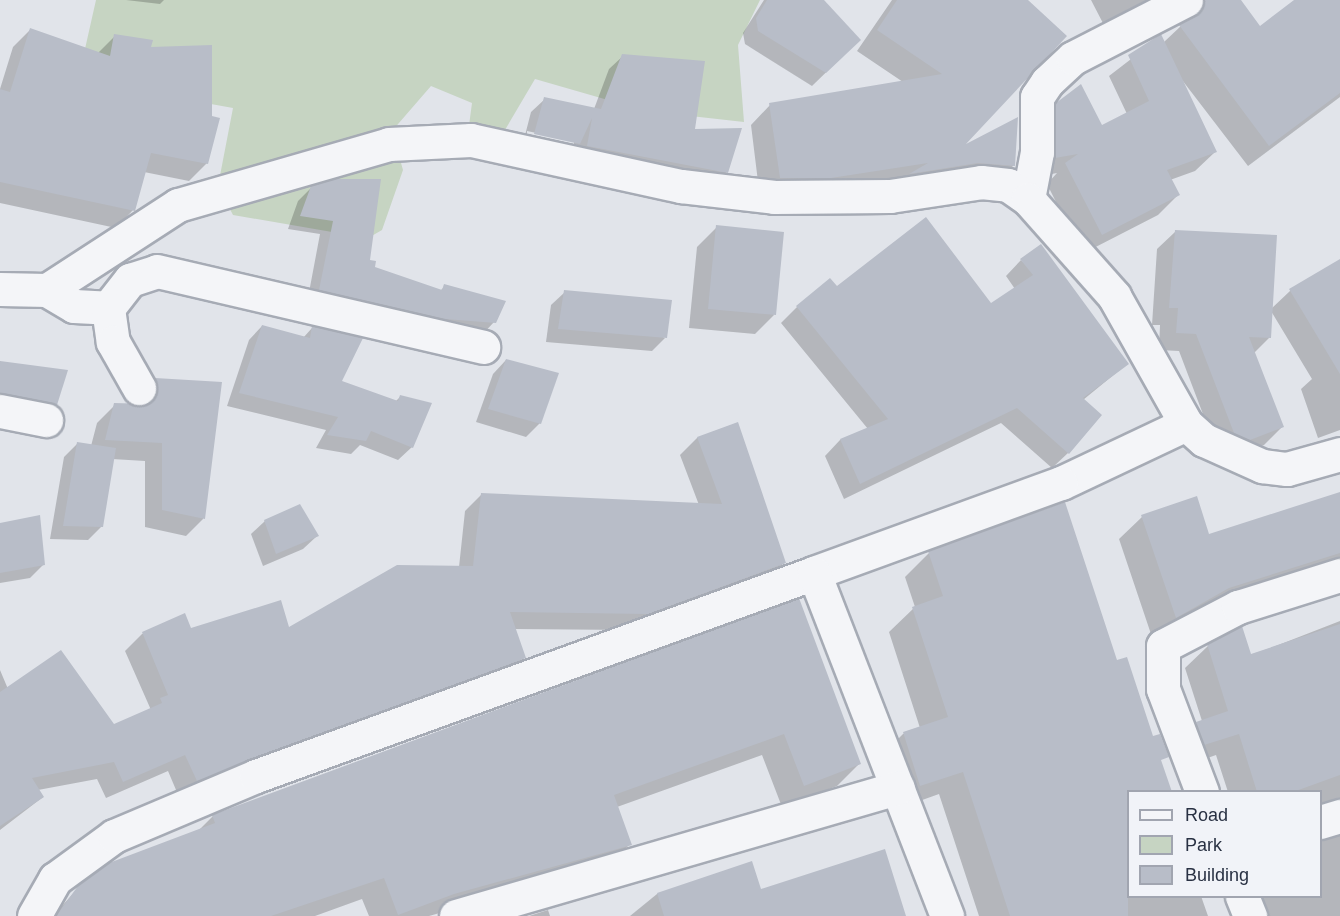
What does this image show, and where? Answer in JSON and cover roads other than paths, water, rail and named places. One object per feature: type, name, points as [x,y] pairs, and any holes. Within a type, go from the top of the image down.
[{"type":"street","points":[[1028,199],[1037,152],[1037,97],[1047,82],[1073,58],[1186,0]]},
{"type":"street","points":[[47,290],[178,205],[389,144],[471,140],[681,186],[774,196],[890,196],[981,182],[1008,185],[1028,199],[1114,296],[1186,424],[1204,440],[1262,466],[1287,469],[1340,454]]},
{"type":"street","points":[[139,388],[113,342],[108,308],[130,280],[157,271],[483,347]]},
{"type":"street","points":[[0,289],[47,290],[74,306],[108,308]]},
{"type":"street","points":[[0,411],[46,420]]},
{"type":"street","points":[[34,916],[55,879],[114,836],[256,776],[1061,483],[1186,424]]},
{"type":"street","points":[[814,573],[947,916]]},
{"type":"street","points":[[1201,790],[1163,689],[1164,646],[1238,607],[1340,575]]},
{"type":"street","points":[[456,916],[898,788]]},
{"type":"street","points":[[1322,821],[1340,816]]},
{"type":"street","points":[[1242,898],[1250,916]]}]
